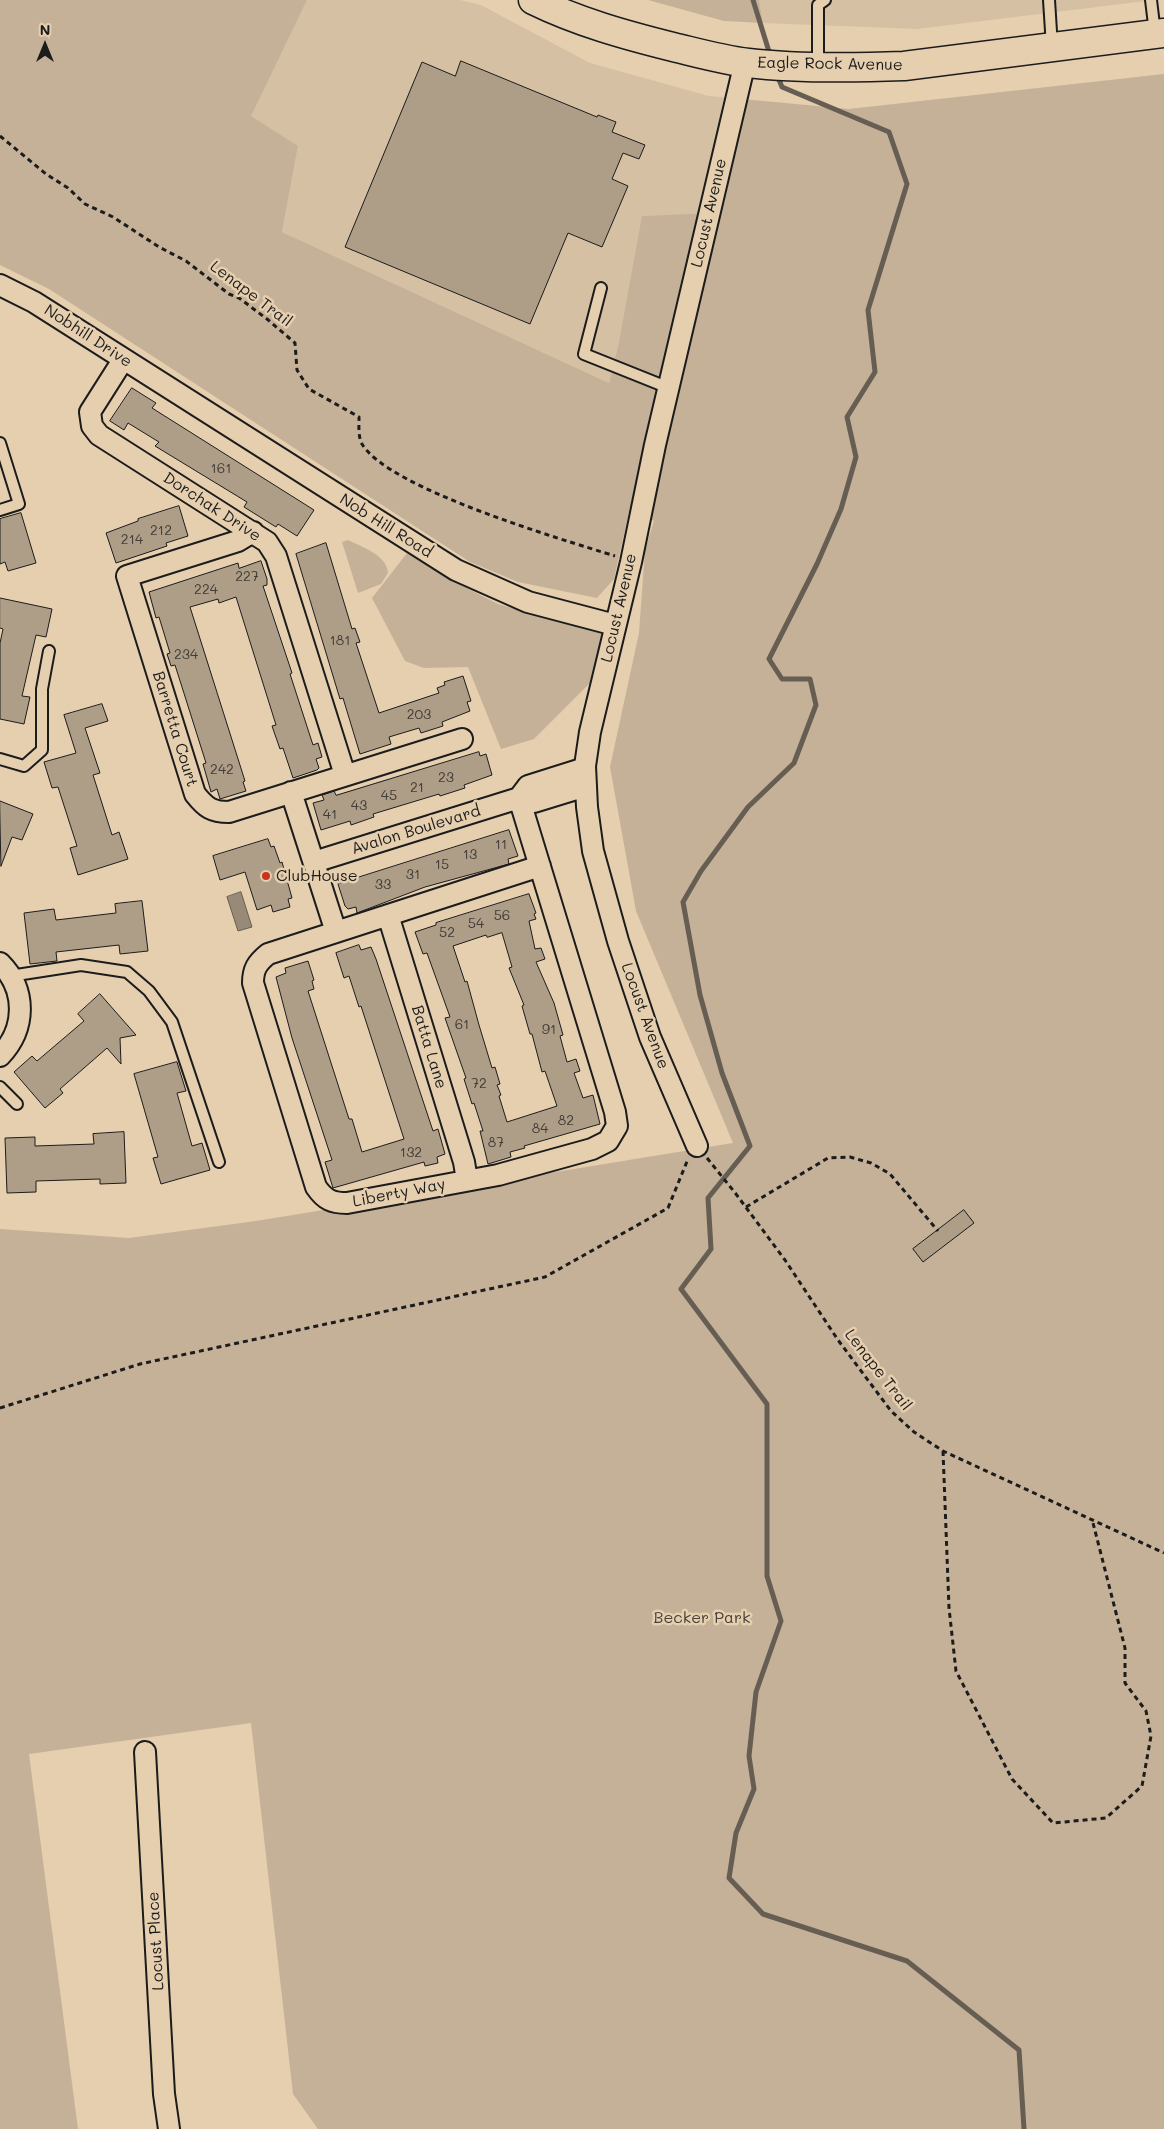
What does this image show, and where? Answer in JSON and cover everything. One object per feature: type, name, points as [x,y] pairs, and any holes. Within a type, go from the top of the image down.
[{"type":"main road","name":"Eagle Rock Avenue","points":[[533,0],[588,23],[630,37],[765,64],[818,67],[864,68],[904,66],[1159,34]]},
{"type":"street","name":"Locust Avenue","points":[[696,1144],[650,1037],[618,940],[593,851],[586,807],[585,777],[590,732],[631,562],[668,388],[765,64]]},
{"type":"street","name":"Nobhill Drive","points":[[0,286],[34,302],[174,391]]},
{"type":"street","name":"Dorchak Drive","points":[[123,360],[90,412],[92,426],[99,435],[267,542],[276,556],[345,775]]},
{"type":"street","name":"Nob Hill Road","points":[[174,391],[456,570],[528,602],[615,625]]},
{"type":"street","name":"Barretta Court","points":[[253,532],[238,542],[127,576],[195,794],[202,803],[216,812],[230,812],[462,739]]},
{"type":"street","name":"Avalon Boulevard","points":[[314,862],[519,798],[528,786],[585,777]]},
{"type":"street","points":[[292,792],[336,932]]},
{"type":"street","name":"Liberty Way","points":[[519,798],[540,866],[615,1112],[617,1126],[608,1141],[592,1149],[498,1175],[347,1203],[334,1203],[323,1198],[316,1187],[253,983],[253,972],[257,962],[268,954],[540,866]]},
{"type":"street","name":"Batta Lane","points":[[388,915],[464,1162],[467,1180]]},
{"type":"street","points":[[0,1056],[10,1046],[19,1026],[20,1004],[15,982],[5,970]]},
{"type":"street","name":"Locust Place","points":[[145,1752],[164,2094],[170,2129]]},
{"type":"lane","points":[[818,67],[818,5],[825,0]]},
{"type":"lane","points":[[1049,0],[1052,48]]},
{"type":"lane","points":[[1151,0],[1159,34]]},
{"type":"lane","points":[[601,288],[584,354],[668,388]]},
{"type":"lane","points":[[0,443],[19,504],[0,510]]},
{"type":"lane","points":[[0,759],[24,766],[42,750],[42,689],[49,651]]},
{"type":"lane","points":[[5,970],[82,964],[127,972],[149,990],[172,1022],[219,1162]]},
{"type":"lane","points":[[0,1087],[17,1104]]},
{"type":"path","name":"Lenape Trail","points":[[0,136],[46,174],[68,188],[85,204],[113,217],[158,247],[186,262],[229,294],[239,298],[268,319],[295,343],[296,370],[309,389],[359,417],[360,442],[368,453],[389,468],[430,490],[497,517],[631,562]]},
{"type":"path","name":"Lenape Trail","points":[[696,1144],[785,1260],[838,1340],[891,1411],[914,1432],[943,1450],[1164,1553]]},
{"type":"path","points":[[0,1408],[140,1364],[544,1277],[668,1208],[696,1144]]},
{"type":"path","points":[[746,1207],[828,1158],[850,1156],[872,1163],[890,1174],[938,1231]]},
{"type":"path","points":[[943,1450],[948,1608],[956,1671],[1012,1779],[1053,1823],[1106,1818],[1142,1786],[1151,1736],[1146,1711],[1125,1683],[1125,1648],[1092,1519]]},
{"type":"shaded area","points":[[307,0],[460,0],[481,5],[590,63],[709,96],[742,99],[716,213],[619,342],[609,383],[282,232],[298,146],[250,116]]},
{"type":"shaded area","points":[[759,0],[1154,0],[917,29],[763,23]]},
{"type":"shaded area","points":[[241,892],[252,927],[238,931],[227,897]]},
{"type":"green space","name":"Becker Park","points":[[0,0],[307,0],[251,116],[298,146],[282,232],[609,383],[619,342],[642,216],[716,213],[742,99],[849,109],[1164,74],[1164,2129],[318,2129],[293,2094],[251,1723],[29,1754],[78,2129],[0,2129],[0,1229],[129,1238],[256,1221],[733,1143],[636,911],[610,767],[639,633],[645,550],[654,521],[630,507],[614,579],[597,598],[518,582],[470,562],[49,289],[0,265]]},
{"type":"green space","points":[[648,0],[759,0],[763,23],[724,21]]},
{"type":"green space","points":[[348,540],[373,552],[383,561],[388,573],[381,584],[358,593],[342,542]]},
{"type":"green space","points":[[407,553],[451,580],[498,604],[603,634],[592,681],[534,739],[501,749],[468,667],[424,668],[405,661],[372,598]]},
{"type":"building","points":[[461,61],[597,117],[598,115],[616,122],[612,132],[645,145],[639,159],[623,153],[612,179],[628,186],[602,247],[568,233],[530,324],[345,247],[422,62],[455,76]]},
{"type":"building","points":[[132,388],[156,403],[152,408],[314,510],[297,536],[278,524],[276,527],[244,507],[247,502],[155,446],[159,442],[128,423],[124,430],[110,421]]},
{"type":"building","points":[[179,506],[188,536],[166,543],[167,546],[116,563],[106,533],[138,521],[138,519]]},
{"type":"building","points":[[21,513],[36,563],[8,571],[5,562],[0,564],[0,519]]},
{"type":"building","points":[[326,543],[352,629],[355,628],[360,642],[356,643],[379,713],[439,693],[437,688],[445,685],[444,682],[463,676],[471,701],[467,702],[470,711],[442,722],[443,726],[421,733],[419,728],[389,737],[391,744],[360,754],[343,698],[340,699],[296,554]]},
{"type":"building","points":[[261,561],[267,579],[267,585],[263,586],[292,673],[290,674],[313,745],[318,743],[322,757],[316,759],[319,768],[317,770],[293,778],[283,748],[280,749],[272,726],[276,725],[236,597],[219,603],[218,599],[190,607],[245,781],[243,782],[246,791],[220,799],[217,789],[211,792],[203,764],[206,763],[175,665],[171,666],[167,654],[170,653],[159,617],[156,618],[149,592],[238,563],[239,568]]},
{"type":"building","points":[[0,598],[52,609],[46,637],[36,635],[22,696],[30,697],[24,724],[0,719],[0,643],[3,629],[0,628]]},
{"type":"building","points":[[102,704],[108,721],[85,728],[100,773],[93,775],[112,835],[119,832],[128,859],[78,875],[70,848],[77,846],[58,787],[52,788],[44,762],[76,753],[64,715]]},
{"type":"building","points":[[479,752],[480,756],[486,754],[492,775],[464,785],[465,788],[373,814],[374,817],[351,825],[350,821],[321,830],[313,803],[324,800],[322,795],[334,791],[336,795]]},
{"type":"building","points":[[0,801],[33,814],[22,840],[12,837],[1,866]]},
{"type":"building","points":[[509,830],[518,856],[508,859],[509,864],[425,887],[357,913],[356,907],[348,909],[345,906],[338,884]]},
{"type":"building","name":"ClubHouse","points":[[268,839],[271,847],[274,846],[280,863],[282,862],[292,898],[288,899],[290,907],[273,912],[271,905],[257,910],[245,872],[220,880],[213,856]]},
{"type":"building","points":[[529,894],[536,913],[534,914],[536,919],[529,921],[535,949],[541,948],[545,959],[536,962],[554,1003],[563,1035],[560,1036],[567,1062],[576,1059],[580,1071],[574,1073],[583,1098],[593,1095],[600,1124],[524,1146],[525,1148],[510,1152],[511,1157],[488,1164],[480,1131],[483,1131],[474,1103],[472,1104],[464,1079],[466,1078],[445,1018],[450,1017],[427,953],[423,954],[415,932],[436,925],[436,923]],"holes":[[[502,933],[512,967],[509,968],[524,1005],[522,1006],[542,1072],[545,1071],[557,1106],[507,1122],[499,1096],[501,1095],[497,1085],[500,1084],[495,1067],[492,1068],[467,981],[465,982],[453,946],[486,935],[487,937]]]},
{"type":"building","points":[[142,901],[148,951],[120,954],[119,945],[56,952],[57,961],[30,964],[24,913],[54,909],[56,920],[116,913],[115,904]]},
{"type":"building","points":[[359,945],[361,950],[371,947],[376,959],[433,1131],[438,1129],[445,1154],[437,1157],[438,1163],[425,1166],[424,1162],[333,1188],[325,1162],[332,1160],[292,1038],[276,977],[286,973],[285,968],[308,961],[314,980],[312,981],[314,989],[308,991],[349,1119],[352,1119],[362,1152],[404,1139],[361,1006],[359,1007],[349,976],[344,978],[336,953]]},
{"type":"building","points":[[100,994],[136,1035],[120,1038],[121,1064],[107,1048],[60,1089],[63,1093],[45,1108],[14,1072],[32,1056],[37,1061],[84,1021],[78,1014]]},
{"type":"building","points":[[177,1062],[186,1091],[177,1093],[192,1146],[202,1143],[210,1170],[161,1184],[153,1158],[158,1157],[134,1074]]},
{"type":"building","points":[[124,1132],[126,1183],[100,1184],[100,1179],[36,1181],[36,1192],[7,1193],[5,1138],[35,1137],[35,1146],[94,1144],[93,1134]]},
{"type":"building","points":[[964,1210],[974,1223],[923,1262],[913,1249]]},
{"type":"waterway","points":[[753,0],[771,58]]},
{"type":"waterway","points":[[777,75],[782,87],[889,132],[907,184],[868,310],[875,372],[847,417],[856,457],[841,509],[817,564],[769,659],[782,679],[810,679],[816,705],[794,763],[748,807],[701,871],[683,902],[700,995],[722,1073],[750,1146],[708,1198],[711,1249],[681,1289],[767,1404],[767,1576],[781,1621],[756,1692],[749,1756],[754,1789],[736,1833],[729,1878],[763,1914],[907,1961],[1019,2050],[1024,2129]]},
{"type":"place","name":"ClubHouse","points":[[266,876]]}]
